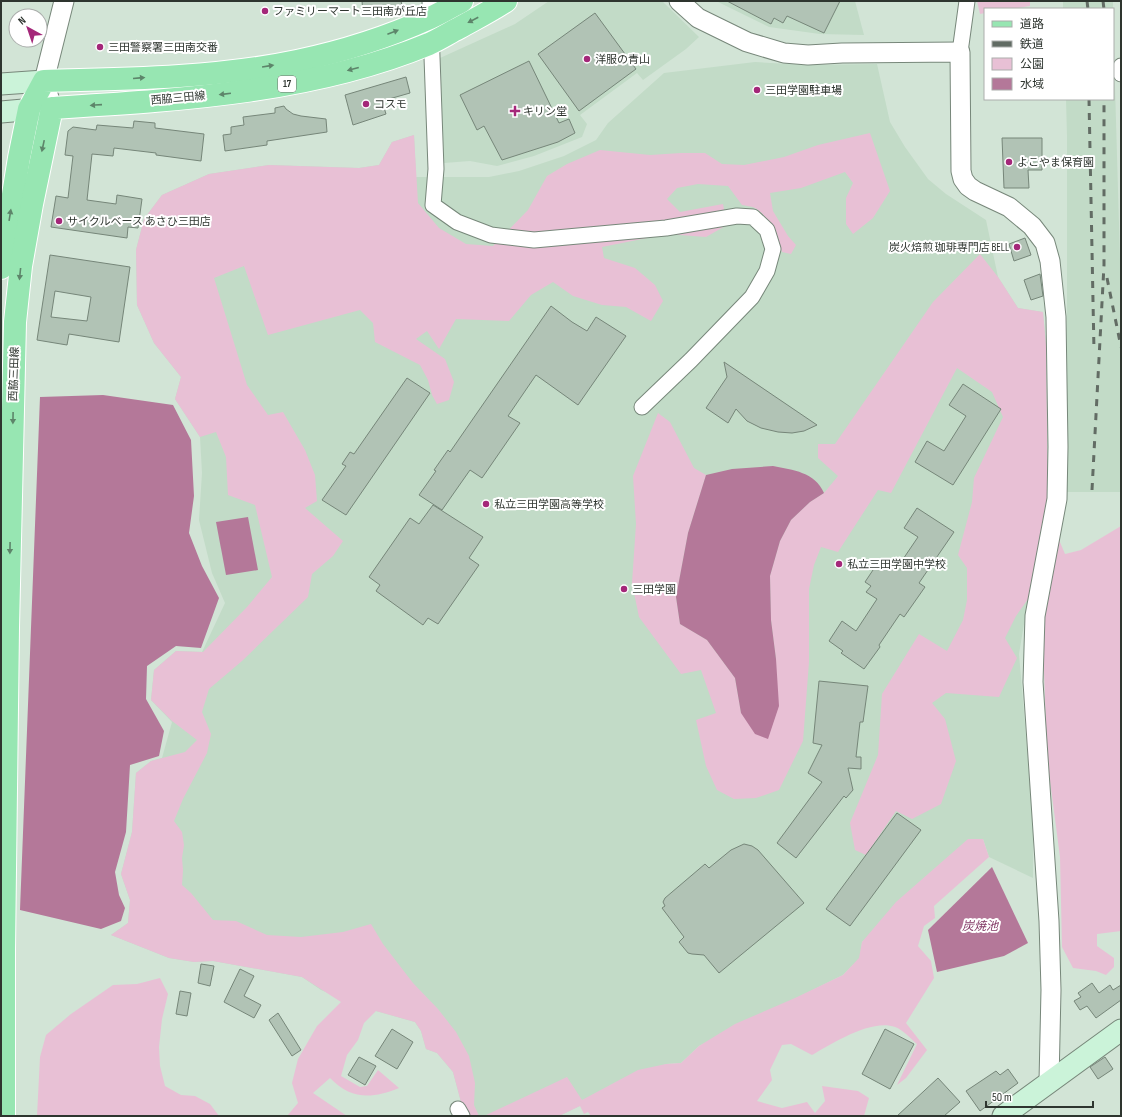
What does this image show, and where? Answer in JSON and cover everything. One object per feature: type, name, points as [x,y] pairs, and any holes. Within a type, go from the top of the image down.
[{"type":"main road","name":"西脇三田線","points":[[44,81],[145,78],[237,70],[298,61],[352,47],[430,10],[462,1]]},
{"type":"main road","name":"西脇三田線","points":[[4,1116],[4,950],[8,627],[15,322],[21,266],[33,197],[52,108],[189,98],[246,91],[310,80],[368,65],[430,43],[506,1]]},
{"type":"main road","points":[[1,84],[44,81]]},
{"type":"main road","points":[[1,268],[19,158],[29,109],[44,81]]},
{"type":"main road","points":[[1,112],[52,108]]},
{"type":"main road","points":[[1003,1116],[1121,1030]]},
{"type":"street","points":[[52,108],[44,81],[64,1]]},
{"type":"street","points":[[679,1],[698,18],[747,42],[784,53],[808,55],[842,53],[960,52]]},
{"type":"street","points":[[967,1],[960,52],[960,171],[968,186],[1020,214],[1032,226],[1045,243],[1050,261],[1056,317],[1058,447],[1057,498],[1035,616],[1033,682],[1049,921],[1051,990],[1050,1082]]},
{"type":"street","points":[[430,10],[430,43],[436,169],[433,205],[457,222],[491,235],[534,240],[666,228],[737,216],[753,217],[767,230],[773,249],[767,271],[752,297],[691,360],[642,407]]},
{"type":"street","points":[[1121,66],[1121,74]]},
{"type":"shaded area","points":[[549,1],[662,1],[699,37],[686,49],[643,80],[637,73],[580,115],[587,124],[582,137],[534,156],[497,166],[470,161],[444,163],[440,58],[515,24]]},
{"type":"shaded area","points":[[716,1],[855,1],[864,35],[820,34],[769,27]]},
{"type":"shaded area","points":[[1063,1],[1113,1],[1113,8],[1063,8]]},
{"type":"shaded area","points":[[1114,52],[1121,293],[1121,492],[1067,492],[1066,100],[1114,100]]},
{"type":"shaded area","name":"三田学園","points":[[755,62],[806,65],[877,64],[890,122],[905,147],[928,179],[946,194],[986,220],[998,277],[1018,308],[1043,312],[1046,345],[1048,513],[1032,576],[1019,654],[1033,819],[1033,878],[989,857],[983,839],[862,942],[860,958],[843,975],[699,1046],[681,1063],[666,1064],[559,1116],[468,1116],[461,1102],[453,1072],[437,1053],[426,1049],[421,1031],[415,1022],[376,1011],[321,990],[302,977],[213,961],[194,962],[169,958],[111,935],[128,923],[130,900],[121,874],[132,832],[136,773],[151,761],[162,758],[172,722],[151,700],[154,670],[176,651],[202,652],[225,603],[212,573],[199,520],[202,473],[200,437],[175,399],[181,377],[154,343],[137,305],[136,250],[144,219],[162,195],[209,174],[269,165],[359,168],[379,165],[392,142],[414,135],[416,177],[489,177],[519,171],[564,156],[596,140],[608,123],[664,73]]},
{"type":"green space","points":[[977,1],[1030,1],[1030,6],[1017,8],[984,8],[984,13],[980,14]]},
{"type":"green space","points":[[870,133],[890,191],[873,218],[853,234],[846,224],[846,198],[853,183],[845,172],[801,188],[770,193],[773,211],[788,236],[796,245],[791,254],[782,252],[775,233],[765,216],[755,208],[742,205],[728,186],[698,184],[677,188],[667,199],[680,212],[723,204],[727,225],[706,237],[667,234],[602,247],[604,258],[635,268],[655,285],[663,301],[651,321],[626,307],[602,305],[573,296],[553,282],[531,295],[509,321],[456,319],[439,349],[427,331],[416,339],[445,359],[454,382],[449,400],[437,404],[432,395],[428,380],[420,365],[375,342],[373,323],[360,310],[268,335],[244,266],[214,278],[247,385],[268,415],[283,412],[305,450],[315,475],[317,501],[305,508],[343,541],[333,556],[312,574],[308,597],[242,661],[209,689],[202,712],[211,734],[207,753],[183,799],[174,821],[182,832],[184,845],[182,858],[182,885],[191,893],[213,920],[236,921],[267,935],[301,937],[343,932],[371,924],[383,944],[413,983],[438,1009],[456,1032],[469,1056],[475,1083],[474,1105],[479,1116],[468,1116],[461,1102],[453,1072],[437,1053],[426,1049],[421,1031],[415,1022],[376,1011],[364,1023],[358,1040],[347,1055],[341,1076],[360,1087],[367,1086],[378,1070],[399,1088],[380,1094],[354,1094],[338,1085],[330,1078],[313,1093],[347,1116],[287,1116],[298,1103],[292,1083],[298,1059],[317,1026],[341,1002],[302,977],[213,961],[194,962],[169,958],[111,935],[128,923],[130,900],[121,874],[132,832],[136,773],[151,761],[185,752],[197,740],[172,721],[151,700],[154,670],[176,651],[203,652],[247,607],[272,577],[255,505],[228,495],[226,457],[216,432],[200,437],[175,399],[181,377],[154,343],[137,305],[136,250],[144,219],[162,195],[209,174],[269,165],[359,168],[379,165],[392,142],[414,135],[418,203],[439,228],[466,244],[493,246],[528,210],[547,176],[567,164],[600,150],[650,155],[705,153],[722,164],[744,165],[784,157],[818,145]]},
{"type":"green space","points":[[980,254],[998,277],[1018,308],[1043,312],[1046,345],[1048,514],[1065,554],[1081,550],[1121,526],[1121,931],[1097,934],[1097,946],[1114,958],[1114,967],[1106,975],[1096,971],[1073,968],[1062,947],[1060,857],[1047,758],[1043,615],[1028,599],[1016,616],[1005,638],[1017,658],[999,697],[946,693],[932,703],[945,719],[956,761],[941,804],[912,819],[896,811],[866,855],[855,850],[850,823],[878,755],[882,694],[919,634],[947,651],[963,620],[967,600],[967,568],[958,555],[972,502],[974,478],[1003,417],[992,392],[957,368],[891,493],[878,490],[838,552],[821,547],[814,565],[809,589],[809,662],[803,741],[779,790],[756,798],[734,799],[717,790],[706,766],[696,720],[716,713],[701,670],[681,674],[639,617],[632,583],[636,524],[633,476],[658,413],[670,422],[694,468],[706,475],[688,533],[676,597],[680,624],[707,640],[735,678],[741,713],[776,659],[771,620],[770,576],[780,541],[791,520],[810,502],[824,493],[838,476],[818,458],[818,444],[835,444],[933,302]]},
{"type":"green space","points":[[968,839],[983,839],[989,857],[934,906],[935,918],[924,926],[918,946],[931,961],[934,978],[906,1023],[927,1050],[906,1078],[897,1085],[917,1044],[898,1028],[886,1025],[875,1026],[841,1039],[812,1055],[791,1044],[782,1045],[770,1070],[772,1080],[757,1101],[782,1108],[807,1102],[815,1113],[825,1101],[822,1086],[858,1091],[869,1098],[864,1116],[591,1116],[588,1112],[584,1114],[580,1106],[559,1116],[484,1116],[567,1077],[582,1100],[638,1070],[666,1064],[681,1063],[699,1046],[735,1024],[843,975],[859,958],[862,942],[896,902]]},
{"type":"green space","points":[[160,978],[168,994],[162,1019],[159,1047],[160,1066],[165,1086],[181,1095],[195,1096],[210,1104],[219,1116],[37,1116],[40,1057],[46,1035],[71,1014],[113,985],[137,984]]},
{"type":"water","points":[[103,395],[173,405],[191,440],[194,496],[189,533],[202,566],[219,598],[201,648],[176,646],[147,666],[146,699],[164,731],[159,756],[130,765],[126,832],[115,872],[119,895],[125,908],[121,921],[101,929],[20,910],[40,397]]},
{"type":"water","points":[[773,466],[796,471],[809,476],[815,480],[824,493],[810,502],[791,520],[780,541],[770,576],[771,620],[776,659],[779,706],[768,739],[755,734],[741,713],[735,678],[707,640],[680,624],[676,597],[688,533],[706,475],[732,469]]},
{"type":"water","points":[[248,517],[258,570],[226,575],[216,522]]},
{"type":"water","name":"炭焼池","points":[[992,867],[1028,943],[1004,956],[937,972],[928,930]]},
{"type":"building","points":[[362,1],[401,1],[402,6],[363,14]]},
{"type":"building","points":[[727,1],[840,1],[824,33],[787,16],[783,23],[774,18],[771,24]]},
{"type":"building","points":[[595,13],[636,69],[579,111],[538,54]]},
{"type":"building","points":[[529,61],[559,123],[569,119],[575,133],[558,142],[502,160],[484,126],[477,130],[460,95]]},
{"type":"building","points":[[406,77],[410,93],[382,101],[386,114],[353,125],[345,95]]},
{"type":"building","points":[[284,106],[293,114],[326,119],[327,132],[267,141],[267,145],[225,151],[223,135],[231,134],[231,127],[244,125],[243,117],[275,113],[275,108]]},
{"type":"building","points":[[134,121],[155,123],[155,128],[204,134],[201,161],[156,155],[156,153],[114,148],[113,156],[92,154],[87,200],[116,204],[117,195],[142,199],[138,228],[128,227],[127,238],[51,227],[56,196],[68,198],[73,156],[65,155],[68,131],[73,127],[96,130],[97,125],[133,128]]},
{"type":"building","points":[[1002,138],[1042,138],[1042,170],[1028,170],[1029,188],[1004,188]]},
{"type":"building","points":[[1025,238],[1031,255],[1014,261],[1009,244]]},
{"type":"building","points":[[50,255],[130,267],[119,342],[69,334],[67,345],[37,340]],"holes":[[[55,291],[91,297],[87,321],[51,317]]]},
{"type":"building","points":[[1040,274],[1043,296],[1031,300],[1024,280]]},
{"type":"building","points":[[551,306],[587,331],[596,317],[626,336],[578,405],[536,375],[508,416],[520,423],[482,478],[470,470],[442,510],[419,495],[436,471],[434,470],[448,450],[450,452]]},
{"type":"building","points":[[724,362],[817,425],[804,431],[792,433],[778,432],[761,428],[747,421],[736,409],[728,423],[706,408],[727,377]]},
{"type":"building","points":[[407,378],[430,393],[346,515],[322,500],[346,466],[342,464],[350,452],[354,454]]},
{"type":"building","points":[[963,384],[1001,409],[953,485],[915,462],[927,441],[944,451],[966,416],[949,405]]},
{"type":"building","points":[[433,505],[483,537],[469,558],[479,565],[438,624],[428,618],[423,625],[376,591],[380,585],[369,577],[410,518],[419,524]]},
{"type":"building","points":[[917,508],[954,532],[919,583],[925,587],[904,617],[900,614],[879,645],[880,647],[864,669],[841,653],[843,651],[829,641],[842,621],[856,631],[877,599],[866,592],[871,586],[865,582],[877,564],[882,568],[886,561],[897,568],[918,537],[904,528]]},
{"type":"building","points":[[819,681],[868,686],[863,722],[860,722],[856,757],[861,757],[861,769],[848,768],[853,790],[846,798],[844,796],[796,858],[777,843],[822,782],[808,773],[822,745],[813,743]]},
{"type":"building","points":[[897,813],[921,830],[850,926],[826,909]]},
{"type":"building","points":[[744,844],[752,846],[758,850],[804,903],[719,973],[704,955],[688,953],[679,942],[684,937],[662,908],[665,906],[663,902],[665,898],[705,864],[709,868],[731,850]]},
{"type":"building","points":[[201,964],[214,966],[210,986],[198,983]]},
{"type":"building","points":[[240,969],[254,976],[244,996],[261,1005],[254,1018],[224,1002]]},
{"type":"building","points":[[1092,983],[1099,993],[1110,985],[1113,990],[1121,985],[1121,1000],[1096,1018],[1087,1006],[1080,1010],[1074,1001],[1081,997],[1078,993]]},
{"type":"building","points":[[180,991],[191,993],[187,1016],[176,1014]]},
{"type":"building","points":[[278,1013],[301,1050],[292,1056],[269,1020]]},
{"type":"building","points":[[392,1029],[413,1042],[397,1069],[375,1056]]},
{"type":"building","points":[[885,1029],[914,1044],[890,1089],[862,1074]]},
{"type":"building","points":[[359,1057],[376,1066],[365,1085],[348,1075]]},
{"type":"building","points":[[1105,1057],[1113,1069],[1098,1079],[1090,1067]]},
{"type":"building","points":[[1008,1069],[1018,1083],[980,1111],[966,1091],[996,1071],[1000,1075]]},
{"type":"building","points":[[938,1078],[960,1102],[944,1116],[897,1116]]},
{"type":"railway","points":[[1087,1],[1088,8]]},
{"type":"railway","points":[[1103,1],[1104,8]]},
{"type":"railway","points":[[1089,100],[1094,351]]},
{"type":"railway","points":[[1092,490],[1104,265],[1104,100]]},
{"type":"railway","points":[[1107,278],[1121,347]]},
{"type":"place","name":"ファミリーマート三田南が丘店","points":[[265,11]]},
{"type":"place","name":"三田警察署三田南交番","points":[[100,47]]},
{"type":"place","name":"洋服の青山","points":[[587,59]]},
{"type":"place","name":"三田学園駐車場","points":[[757,90]]},
{"type":"place","name":"コスモ","points":[[366,104]]},
{"type":"place","name":"キリン堂","points":[[515,111]]},
{"type":"place","name":"よこやま保育園","points":[[1009,162]]},
{"type":"place","name":"サイクルベース あさひ三田店","points":[[59,221]]},
{"type":"place","name":"炭火焙煎 珈琲専門店 BELL","points":[[1017,247]]},
{"type":"place","name":"私立三田学園高等学校","points":[[486,504]]},
{"type":"place","name":"私立三田学園中学校","points":[[839,564]]},
{"type":"place","name":"三田学園","points":[[624,589]]}]
